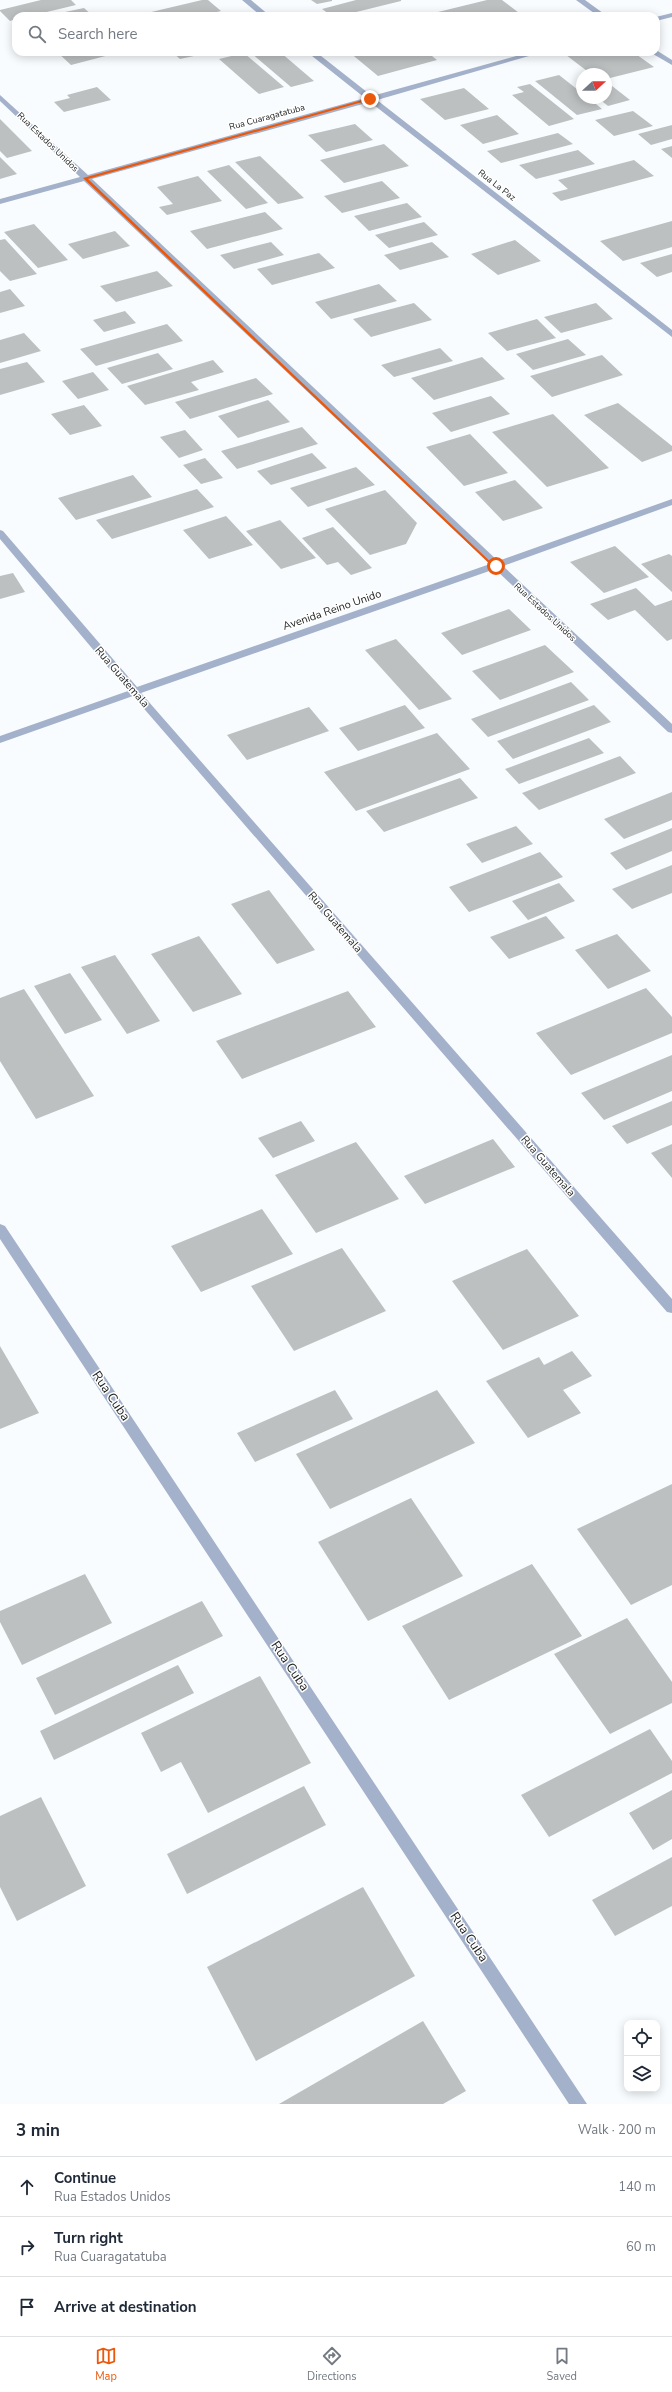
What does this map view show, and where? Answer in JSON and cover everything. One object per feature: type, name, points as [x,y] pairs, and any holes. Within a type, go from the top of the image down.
[{"type":"street","points":[[246,0],[261,12]]},
{"type":"street","points":[[580,0],[597,12]]},
{"type":"street","points":[[660,18],[672,15]]},
{"type":"street","points":[[660,55],[672,63]]},
{"type":"street","name":"Rua La Paz","points":[[316,56],[672,334]]},
{"type":"street","name":"Rua Cuaragatatuba","points":[[0,202],[525,56]]},
{"type":"street","name":"Rua Estados Unidos","points":[[0,97],[496,566],[672,730]]},
{"type":"street","name":"Avenida Reino Unido","points":[[0,740],[134,691],[496,566],[672,502]]},
{"type":"street","name":"Rua Guatemala","points":[[0,533],[134,691],[672,1308]]},
{"type":"street","name":"Rua Cuba","points":[[0,1229],[579,2104]]},
{"type":"building","points":[[41,0],[71,0],[76,5],[47,12],[12,12],[12,20],[10,21],[0,10]]},
{"type":"building","points":[[202,0],[208,0],[221,11],[217,12],[151,12]]},
{"type":"building","points":[[311,0],[332,0],[332,1],[317,4]]},
{"type":"building","points":[[356,0],[401,0],[356,12],[326,12],[322,9]]},
{"type":"building","points":[[487,0],[502,0],[518,12],[438,12]]},
{"type":"building","points":[[84,8],[88,12],[65,12]]},
{"type":"building","points":[[61,56],[106,56],[71,65]]},
{"type":"building","points":[[177,56],[194,56],[180,59]]},
{"type":"building","points":[[232,56],[248,56],[284,87],[259,94],[219,59]]},
{"type":"building","points":[[255,56],[285,56],[314,81],[291,87]]},
{"type":"building","points":[[354,56],[432,56],[437,60],[378,76]]},
{"type":"building","points":[[567,56],[639,56],[654,67],[612,78],[612,68],[583,68]]},
{"type":"building","points":[[559,75],[576,88],[576,104],[596,104],[602,109],[577,115],[535,81]]},
{"type":"building","points":[[530,84],[574,119],[549,126],[512,95],[524,92],[517,87]]},
{"type":"building","points":[[612,86],[630,100],[608,106],[606,104],[612,104]]},
{"type":"building","points":[[97,87],[111,100],[64,112],[54,102],[70,98],[67,95]]},
{"type":"building","points":[[464,88],[489,109],[445,120],[420,99]]},
{"type":"building","points":[[633,111],[653,126],[614,136],[595,120]]},
{"type":"building","points":[[497,115],[519,134],[483,144],[460,125]]},
{"type":"building","points":[[0,119],[32,151],[7,158],[0,151]]},
{"type":"building","points":[[355,124],[373,140],[326,152],[308,135]]},
{"type":"building","points":[[672,125],[672,139],[651,145],[638,134]]},
{"type":"building","points":[[558,133],[573,144],[501,163],[487,151]]},
{"type":"building","points":[[384,144],[409,166],[344,183],[320,160]]},
{"type":"building","points":[[672,146],[672,158],[661,149]]},
{"type":"building","points":[[578,150],[595,164],[536,179],[519,165]]},
{"type":"building","points":[[260,156],[304,198],[278,204],[235,162]]},
{"type":"building","points":[[0,157],[17,174],[0,179]]},
{"type":"building","points":[[634,160],[654,176],[561,201],[552,193],[568,189],[558,180]]},
{"type":"building","points":[[229,165],[268,203],[246,209],[207,171]]},
{"type":"building","points":[[198,176],[222,201],[167,215],[159,207],[173,204],[157,187]]},
{"type":"building","points":[[382,181],[400,198],[342,213],[324,196]]},
{"type":"building","points":[[407,203],[422,217],[369,231],[354,216]]},
{"type":"building","points":[[265,212],[283,229],[207,249],[190,231]]},
{"type":"building","points":[[672,221],[672,247],[623,261],[600,241]]},
{"type":"building","points":[[424,222],[438,235],[389,248],[375,235]]},
{"type":"building","points":[[34,224],[68,260],[38,268],[4,232]]},
{"type":"building","points":[[115,231],[130,246],[83,259],[68,244]]},
{"type":"building","points":[[5,239],[37,274],[10,281],[0,271],[0,240]]},
{"type":"building","points":[[515,240],[541,261],[498,275],[471,254]]},
{"type":"building","points":[[271,242],[284,255],[234,269],[220,255]]},
{"type":"building","points":[[432,242],[449,257],[400,270],[384,255]]},
{"type":"building","points":[[319,253],[335,268],[272,285],[257,269]]},
{"type":"building","points":[[672,254],[672,272],[657,277],[640,263]]},
{"type":"building","points":[[157,271],[173,286],[116,302],[100,286]]},
{"type":"building","points":[[379,284],[397,301],[331,319],[315,302]]},
{"type":"building","points":[[10,289],[25,306],[0,313],[0,292]]},
{"type":"building","points":[[414,303],[432,320],[371,337],[353,319]]},
{"type":"building","points":[[596,303],[613,319],[561,333],[544,317]]},
{"type":"building","points":[[125,311],[136,323],[104,332],[93,320]]},
{"type":"building","points":[[537,319],[556,338],[507,351],[488,333]]},
{"type":"building","points":[[167,324],[183,341],[96,366],[80,349]]},
{"type":"building","points":[[24,333],[41,351],[0,363],[0,340]]},
{"type":"building","points":[[568,339],[586,355],[533,370],[516,354]]},
{"type":"building","points":[[440,348],[453,361],[394,377],[381,365]]},
{"type":"building","points":[[158,353],[173,369],[122,384],[107,368]]},
{"type":"building","points":[[602,355],[623,375],[552,397],[530,376]]},
{"type":"building","points":[[482,357],[505,379],[434,400],[411,378]]},
{"type":"building","points":[[213,360],[224,372],[191,382],[199,390],[145,405],[127,386]]},
{"type":"building","points":[[27,362],[45,382],[0,395],[0,369]]},
{"type":"building","points":[[93,372],[109,390],[78,399],[62,381]]},
{"type":"building","points":[[256,378],[273,394],[190,419],[175,402]]},
{"type":"building","points":[[491,396],[510,414],[451,432],[432,413]]},
{"type":"building","points":[[268,400],[290,422],[238,438],[218,416]]},
{"type":"building","points":[[618,403],[672,446],[672,451],[642,462],[584,415]]},
{"type":"building","points":[[84,405],[102,426],[70,435],[51,414]]},
{"type":"building","points":[[553,414],[609,468],[547,487],[492,432]]},
{"type":"building","points":[[302,427],[318,444],[237,469],[221,451]]},
{"type":"building","points":[[185,430],[203,450],[179,458],[160,437]]},
{"type":"building","points":[[470,434],[508,473],[464,486],[426,447]]},
{"type":"building","points":[[312,453],[327,468],[271,485],[257,471]]},
{"type":"building","points":[[205,458],[223,478],[201,484],[183,465]]},
{"type":"building","points":[[356,467],[375,485],[308,507],[290,488]]},
{"type":"building","points":[[133,475],[152,497],[76,520],[58,498]]},
{"type":"building","points":[[515,480],[543,508],[503,521],[475,492]]},
{"type":"building","points":[[197,489],[214,507],[112,539],[96,520]]},
{"type":"building","points":[[385,490],[417,523],[406,544],[370,555],[325,509]]},
{"type":"building","points":[[226,516],[253,545],[209,559],[183,530]]},
{"type":"building","points":[[280,520],[316,558],[281,569],[246,531]]},
{"type":"building","points":[[333,527],[372,568],[351,575],[338,562],[327,565],[302,538]]},
{"type":"building","points":[[615,546],[649,577],[604,593],[570,562]]},
{"type":"building","points":[[669,554],[672,556],[672,592],[641,564]]},
{"type":"building","points":[[13,573],[25,592],[0,599],[0,576]]},
{"type":"building","points":[[636,588],[655,606],[672,600],[672,639],[667,641],[635,610],[608,620],[590,604]]},
{"type":"building","points":[[509,609],[531,630],[462,655],[441,633]]},
{"type":"building","points":[[396,639],[452,699],[419,710],[365,650]]},
{"type":"building","points":[[545,645],[574,672],[500,700],[472,671]]},
{"type":"building","points":[[571,682],[589,700],[488,737],[471,719]]},
{"type":"building","points":[[405,705],[425,728],[358,751],[339,728]]},
{"type":"building","points":[[594,705],[611,722],[513,759],[497,741]]},
{"type":"building","points":[[309,707],[329,731],[247,760],[227,735]]},
{"type":"building","points":[[437,733],[470,769],[356,811],[324,772]]},
{"type":"building","points":[[589,738],[604,753],[519,784],[505,769]]},
{"type":"building","points":[[620,756],[636,773],[539,810],[522,793]]},
{"type":"building","points":[[460,778],[478,798],[384,832],[366,811]]},
{"type":"building","points":[[672,792],[672,820],[624,839],[604,819]]},
{"type":"building","points":[[516,826],[533,844],[482,863],[466,844]]},
{"type":"building","points":[[672,828],[672,851],[626,870],[610,853]]},
{"type":"building","points":[[540,852],[563,877],[469,912],[449,887]]},
{"type":"building","points":[[672,865],[672,893],[632,909],[612,889]]},
{"type":"building","points":[[559,883],[575,901],[528,920],[512,901]]},
{"type":"building","points":[[269,890],[315,950],[277,964],[231,904]]},
{"type":"building","points":[[546,916],[565,938],[509,959],[490,937]]},
{"type":"building","points":[[617,934],[651,971],[608,989],[575,950]]},
{"type":"building","points":[[199,936],[242,994],[193,1012],[151,954]]},
{"type":"building","points":[[115,955],[160,1021],[127,1034],[81,967]]},
{"type":"building","points":[[70,973],[102,1020],[65,1034],[34,986]]},
{"type":"building","points":[[646,988],[672,1017],[672,1033],[571,1075],[536,1033]]},
{"type":"building","points":[[24,989],[94,1096],[36,1119],[0,1061],[0,998]]},
{"type":"building","points":[[348,991],[376,1027],[242,1079],[216,1041]]},
{"type":"building","points":[[672,1055],[672,1091],[604,1120],[581,1093]]},
{"type":"building","points":[[672,1101],[672,1125],[627,1144],[612,1126]]},
{"type":"building","points":[[301,1121],[315,1141],[273,1158],[258,1138]]},
{"type":"building","points":[[493,1139],[515,1167],[425,1204],[404,1176]]},
{"type":"building","points":[[356,1142],[399,1199],[316,1233],[275,1175]]},
{"type":"building","points":[[672,1144],[672,1178],[651,1153]]},
{"type":"building","points":[[262,1209],[293,1254],[201,1292],[171,1246]]},
{"type":"building","points":[[342,1248],[386,1311],[294,1351],[251,1286]]},
{"type":"building","points":[[527,1249],[579,1316],[503,1350],[452,1281]]},
{"type":"building","points":[[0,1346],[39,1413],[0,1429]]},
{"type":"building","points":[[572,1351],[592,1376],[563,1390],[581,1413],[528,1438],[486,1381],[539,1357],[544,1365]]},
{"type":"building","points":[[335,1390],[353,1419],[255,1462],[237,1433]]},
{"type":"building","points":[[437,1390],[475,1443],[330,1509],[296,1454]]},
{"type":"building","points":[[672,1484],[672,1585],[631,1605],[577,1529]]},
{"type":"building","points":[[411,1498],[463,1576],[368,1621],[318,1542]]},
{"type":"building","points":[[532,1564],[582,1636],[449,1700],[402,1626]]},
{"type":"building","points":[[85,1574],[112,1623],[22,1665],[0,1622],[0,1611]]},
{"type":"building","points":[[202,1601],[223,1636],[55,1715],[36,1678]]},
{"type":"building","points":[[627,1618],[672,1682],[672,1703],[610,1734],[554,1654]]},
{"type":"building","points":[[178,1665],[194,1693],[54,1760],[40,1731]]},
{"type":"building","points":[[260,1676],[311,1763],[208,1813],[181,1762],[161,1772],[141,1733]]},
{"type":"building","points":[[650,1729],[672,1761],[672,1773],[549,1837],[521,1795]]},
{"type":"building","points":[[304,1786],[326,1825],[187,1894],[167,1854]]},
{"type":"building","points":[[672,1790],[672,1839],[653,1850],[629,1813]]},
{"type":"building","points":[[41,1797],[86,1886],[17,1921],[0,1887],[0,1816]]},
{"type":"building","points":[[672,1857],[672,1906],[615,1936],[592,1900]]},
{"type":"building","points":[[363,1887],[415,1976],[256,2061],[207,1967]]},
{"type":"building","points":[[423,2021],[466,2091],[443,2104],[279,2104]]},
{"type":"route","points":[[370,99],[85,178],[496,566]]}]
